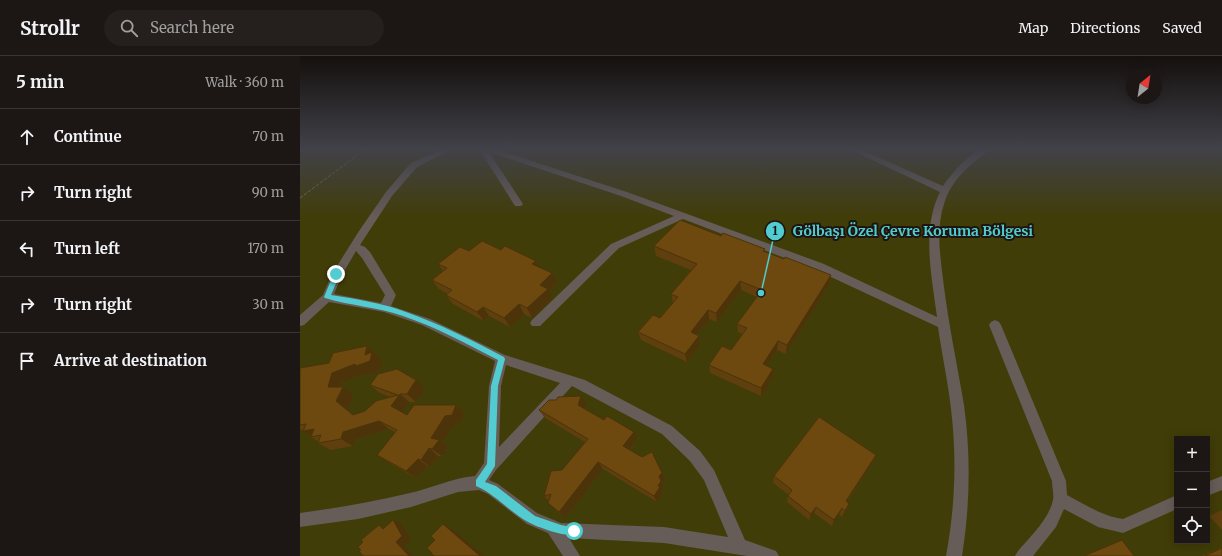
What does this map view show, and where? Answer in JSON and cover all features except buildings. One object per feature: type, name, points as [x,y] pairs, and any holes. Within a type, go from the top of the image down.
[{"type":"street","points":[[300,322],[327,297],[336,274],[389,194],[409,171]]},
{"type":"street","points":[[497,171],[518,204]]},
{"type":"street","points":[[556,171],[624,194],[820,267],[944,325]]},
{"type":"street","points":[[901,171],[944,191]]},
{"type":"street","points":[[954,556],[960,512],[958,410],[944,325],[935,255],[935,239],[938,214],[944,191],[960,171]]},
{"type":"street","points":[[536,323],[615,246],[682,216]]},
{"type":"street","points":[[354,247],[361,249],[366,255],[391,294],[384,308]]},
{"type":"street","points":[[327,297],[384,308],[432,325],[502,359],[570,380],[667,430],[682,442],[709,475],[740,546]]},
{"type":"street","points":[[995,325],[1059,481],[1060,499],[1040,538],[1023,556]]},
{"type":"street","points":[[491,466],[494,386],[502,359]]},
{"type":"street","points":[[479,483],[491,466],[570,380]]},
{"type":"street","points":[[300,520],[385,507],[458,486],[479,483],[493,489],[532,519],[554,528],[574,531],[664,535],[740,546],[771,556]]},
{"type":"street","points":[[1210,488],[1222,483]]},
{"type":"street","points":[[1060,499],[1104,523],[1118,526],[1123,526],[1174,503]]},
{"type":"street","points":[[554,528],[572,556]]},
{"type":"path","points":[[300,198],[336,171]]},
{"type":"shaded area","points":[[300,171],[1222,171],[1222,556],[300,556]]},
{"type":"place","name":"Gölbaşı Özel Çevre Koruma Bölgesi","points":[[761,293]]},
{"type":"route","points":[[336,274],[330,286],[327,297],[368,304],[404,313],[451,333],[502,359],[494,386],[491,466],[479,483],[493,489],[519,510],[543,525],[561,530],[574,531]]}]
